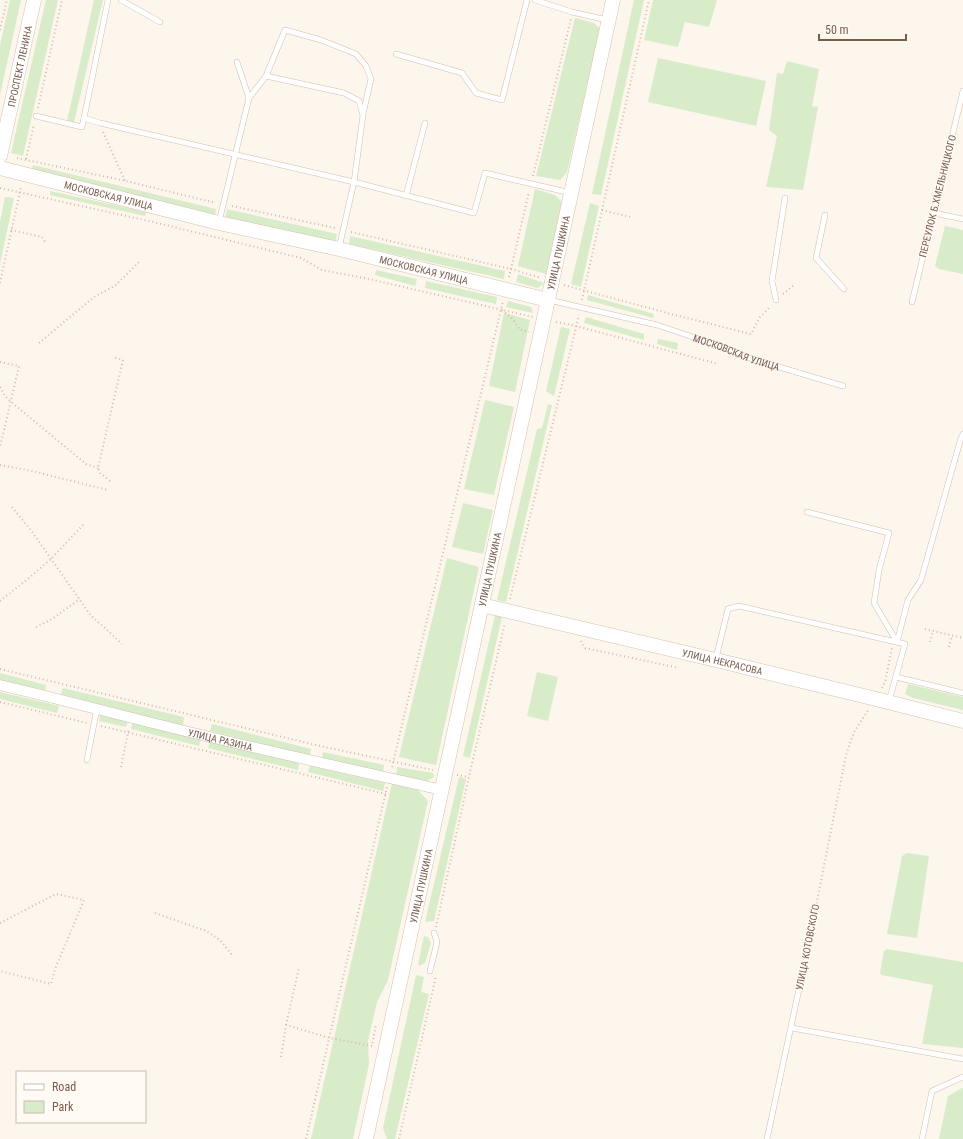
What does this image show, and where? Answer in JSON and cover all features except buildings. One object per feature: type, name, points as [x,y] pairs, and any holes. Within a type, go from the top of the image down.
[{"type":"street","name":"ПРОСПЕКТ ЛЕНИНА","points":[[0,156],[34,0]]},
{"type":"street","name":"УЛИЦА ПУШКИНА","points":[[366,1139],[614,0]]},
{"type":"street","name":"МОСКОВСКАЯ УЛИЦА","points":[[0,168],[219,222],[339,249],[548,300]]},
{"type":"street","name":"УЛИЦА НЕКРАСОВА","points":[[482,605],[882,700],[963,721]]},
{"type":"street","name":"УЛИЦА РАЗИНА","points":[[0,685],[97,708],[204,736],[442,790]]},
{"type":"lane","points":[[36,116],[82,127],[108,0]]},
{"type":"lane","points":[[121,0],[160,22]]},
{"type":"lane","points":[[396,54],[462,72],[476,93],[502,100],[526,0]]},
{"type":"lane","points":[[534,0],[572,12],[609,21]]},
{"type":"lane","points":[[219,222],[249,98],[266,76],[285,30],[321,40],[356,54],[366,66],[371,79],[363,115],[354,182],[339,249]]},
{"type":"lane","points":[[237,62],[249,98]]},
{"type":"lane","points":[[266,76],[344,93],[358,101],[363,115]]},
{"type":"lane","name":"ПЕРЕУЛОК Б.ХМЕЛЬНИЦКОГО","points":[[912,302],[963,91]]},
{"type":"lane","points":[[84,118],[354,182],[474,213],[485,174],[572,193]]},
{"type":"lane","points":[[406,196],[425,123]]},
{"type":"lane","points":[[776,300],[772,281],[785,198]]},
{"type":"lane","points":[[934,213],[963,219]]},
{"type":"lane","points":[[824,215],[816,258],[844,289]]},
{"type":"lane","name":"МОСКОВСКАЯ УЛИЦА","points":[[548,300],[657,325],[723,347],[752,359],[843,386]]},
{"type":"lane","points":[[895,642],[908,600],[921,580],[963,434]]},
{"type":"lane","points":[[807,512],[889,534],[879,570],[874,603],[895,642]]},
{"type":"lane","points":[[716,660],[728,609],[739,606],[905,644],[896,677],[882,700]]},
{"type":"lane","points":[[896,677],[963,693]]},
{"type":"lane","points":[[87,760],[97,708]]},
{"type":"lane","points":[[430,971],[437,942],[434,933]]},
{"type":"lane","name":"УЛИЦА КОТОВСКОГО","points":[[767,1139],[792,1028],[799,989]]},
{"type":"lane","points":[[792,1028],[963,1059]]},
{"type":"lane","points":[[922,1139],[932,1091],[963,1077]]},
{"type":"path","points":[[0,30],[7,0]]},
{"type":"path","points":[[0,283],[62,0]]},
{"type":"path","points":[[434,933],[469,777],[581,307],[649,0]]},
{"type":"path","points":[[306,1139],[389,778],[572,12]]},
{"type":"path","points":[[100,123],[109,148],[126,181]]},
{"type":"path","points":[[0,188],[149,221],[301,258],[322,270],[369,279],[544,320],[576,326],[718,364]]},
{"type":"path","points":[[602,210],[630,217]]},
{"type":"path","points":[[11,230],[42,237],[45,242]]},
{"type":"path","points":[[39,342],[94,297],[116,285],[139,262]]},
{"type":"path","points":[[671,314],[751,334],[760,317],[776,300],[794,285]]},
{"type":"path","points":[[501,309],[520,329],[532,333]]},
{"type":"path","points":[[110,481],[100,473],[98,468],[123,360],[113,357]]},
{"type":"path","points":[[0,362],[18,366],[1,433],[0,447]]},
{"type":"path","points":[[0,387],[10,401],[86,464],[98,468]]},
{"type":"path","points":[[0,465],[32,471],[108,490]]},
{"type":"path","points":[[12,507],[91,616],[122,644]]},
{"type":"path","points":[[0,601],[51,559],[84,524]]},
{"type":"path","points":[[36,627],[52,619],[80,599]]},
{"type":"path","points":[[925,629],[963,638]]},
{"type":"path","points":[[930,642],[933,631]]},
{"type":"path","points":[[949,647],[952,636]]},
{"type":"path","name":"УЛИЦА КОТОВСКОГО","points":[[799,989],[846,755],[854,732],[882,700],[895,642]]},
{"type":"path","points":[[0,669],[304,742],[469,777]]},
{"type":"path","points":[[0,702],[386,794]]},
{"type":"path","points":[[121,767],[131,717]]},
{"type":"path","points":[[0,923],[56,894],[84,900],[55,969],[51,984],[0,971]]},
{"type":"path","points":[[155,913],[206,931],[220,940],[232,955]]},
{"type":"path","points":[[281,1057],[286,1025],[299,968]]},
{"type":"path","points":[[399,1139],[437,973]]},
{"type":"path","points":[[286,1025],[330,1038],[372,1046],[376,1024]]},
{"type":"green space","points":[[10,0],[21,0],[0,95],[0,45]]},
{"type":"green space","points":[[46,0],[58,0],[23,156],[11,153]]},
{"type":"green space","points":[[94,0],[103,0],[74,122],[67,121]]},
{"type":"green space","points":[[634,0],[644,0],[601,195],[592,194]]},
{"type":"green space","points":[[653,0],[717,0],[709,27],[685,22],[678,47],[644,40]]},
{"type":"green space","points":[[575,18],[594,23],[600,29],[567,172],[560,180],[536,176]]},
{"type":"green space","points":[[658,58],[766,81],[756,126],[648,102]]},
{"type":"green space","points":[[787,61],[819,69],[812,106],[818,107],[803,190],[766,187],[777,136],[769,130],[777,73],[783,74]]},
{"type":"green space","points":[[33,165],[216,209],[215,216],[31,173]]},
{"type":"green space","points":[[535,189],[555,195],[562,202],[546,274],[518,266]]},
{"type":"green space","points":[[50,191],[146,212],[145,216],[50,195]]},
{"type":"green space","points":[[5,197],[14,198],[0,264],[0,222]]},
{"type":"green space","points":[[590,203],[599,206],[581,287],[571,284]]},
{"type":"green space","points":[[227,209],[337,234],[335,242],[225,218]]},
{"type":"green space","points":[[945,226],[963,230],[963,274],[939,269],[935,266]]},
{"type":"green space","points":[[350,236],[505,271],[504,279],[349,244]]},
{"type":"green space","points":[[376,270],[417,279],[415,286],[375,275]]},
{"type":"green space","points":[[518,274],[544,283],[538,288],[516,282]]},
{"type":"green space","points":[[426,281],[497,297],[496,304],[425,288]]},
{"type":"green space","points":[[588,295],[654,314],[653,318],[587,300]]},
{"type":"green space","points":[[508,301],[531,307],[533,313],[506,307]]},
{"type":"green space","points":[[504,313],[530,320],[515,392],[489,386]]},
{"type":"green space","points":[[586,317],[644,334],[644,340],[584,323]]},
{"type":"green space","points":[[561,327],[570,329],[554,396],[546,391]]},
{"type":"green space","points":[[658,339],[678,343],[677,350],[657,344]]},
{"type":"green space","points":[[485,400],[514,407],[494,495],[464,489]]},
{"type":"green space","points":[[548,404],[552,405],[506,602],[497,600],[537,429],[542,428]]},
{"type":"green space","points":[[463,503],[493,510],[483,554],[452,547]]},
{"type":"green space","points":[[447,558],[479,567],[436,765],[399,757]]},
{"type":"green space","points":[[495,615],[502,617],[470,758],[463,756]]},
{"type":"green space","points":[[537,672],[558,677],[548,721],[527,716]]},
{"type":"green space","points":[[0,673],[46,685],[45,690],[0,680]]},
{"type":"green space","points":[[908,684],[963,697],[963,710],[913,698],[905,694]]},
{"type":"green space","points":[[63,688],[184,717],[183,726],[61,694]]},
{"type":"green space","points":[[0,692],[59,706],[57,713],[0,699]]},
{"type":"green space","points":[[100,715],[128,721],[126,727],[99,721]]},
{"type":"green space","points":[[133,722],[201,739],[199,746],[131,729]]},
{"type":"green space","points":[[212,724],[311,749],[310,756],[210,731]]},
{"type":"green space","points":[[210,742],[299,763],[298,770],[208,748]]},
{"type":"green space","points":[[323,752],[384,765],[383,772],[322,759]]},
{"type":"green space","points":[[310,766],[385,783],[383,791],[308,772]]},
{"type":"green space","points":[[397,767],[433,773],[434,777],[427,781],[396,775]]},
{"type":"green space","points":[[459,777],[466,779],[434,921],[425,922]]},
{"type":"green space","points":[[392,783],[417,789],[428,801],[388,980],[377,1002],[368,1041],[369,1064],[353,1139],[311,1139]]},
{"type":"green space","points":[[907,853],[929,856],[917,938],[887,934],[902,856]]},
{"type":"green space","points":[[424,936],[428,937],[431,943],[425,963],[420,966],[418,964]]},
{"type":"green space","points":[[887,949],[963,962],[963,1048],[922,1044],[933,985],[882,975],[880,973],[884,951]]},
{"type":"green space","points":[[416,975],[424,977],[421,992],[429,994],[395,1139],[387,1139],[383,1128]]},
{"type":"green space","points":[[962,1088],[963,1139],[939,1139],[948,1096]]}]
